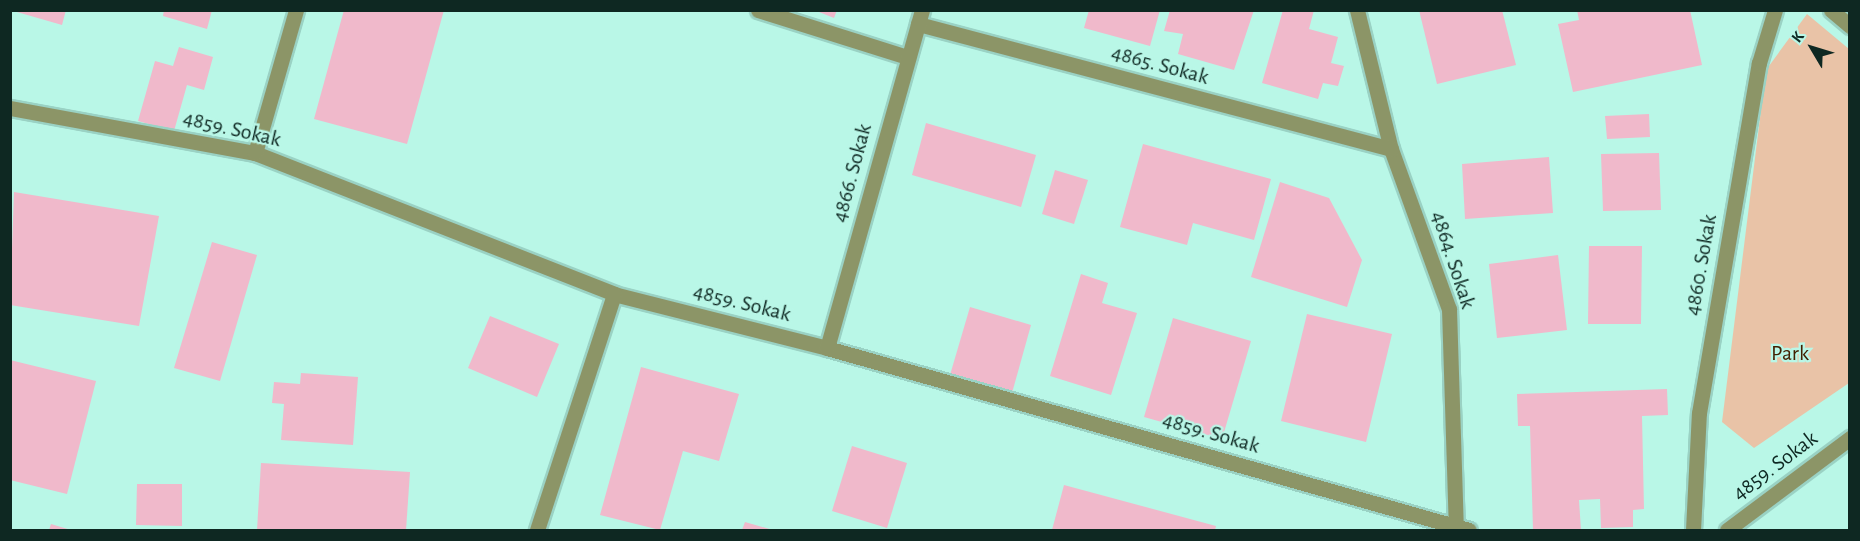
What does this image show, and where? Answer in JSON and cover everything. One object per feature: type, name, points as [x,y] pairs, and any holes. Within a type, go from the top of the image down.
[{"type":"street","points":[[255,153],[296,10]]},
{"type":"street","points":[[758,10],[907,57]]},
{"type":"street","name":"4864. Sokak","points":[[1357,10],[1391,149],[1449,309],[1460,529]]},
{"type":"street","name":"4860. Sokak","points":[[1693,531],[1699,413],[1759,63],[1775,10]]},
{"type":"street","points":[[1831,10],[1850,26]]},
{"type":"street","name":"4866. Sokak","points":[[828,348],[907,57],[920,17]]},
{"type":"street","name":"4865. Sokak","points":[[920,17],[1391,149]]},
{"type":"street","name":"4859. Sokak","points":[[10,108],[255,153],[614,294],[828,348],[1460,529]]},
{"type":"street","points":[[537,531],[614,294]]},
{"type":"street","name":"4859. Sokak","points":[[1727,531],[1850,438]]},
{"type":"green space","name":"Park","points":[[1807,14],[1849,49],[1849,383],[1754,448],[1722,422],[1766,70]]},
{"type":"building","points":[[10,10],[66,10],[62,25]]},
{"type":"building","points":[[164,10],[212,10],[207,29],[163,16]]},
{"type":"building","points":[[344,10],[444,10],[407,144],[314,119]]},
{"type":"building","points":[[814,10],[837,10],[834,18]]},
{"type":"building","points":[[1089,10],[1160,10],[1150,46],[1084,28]]},
{"type":"building","points":[[1170,10],[1254,10],[1234,70],[1178,54],[1183,34],[1164,31]]},
{"type":"building","points":[[1283,10],[1314,10],[1309,29],[1338,37],[1331,63],[1344,66],[1338,86],[1323,83],[1318,99],[1262,83]]},
{"type":"building","points":[[1419,10],[1502,10],[1516,65],[1437,84]]},
{"type":"building","points":[[1577,10],[1690,10],[1702,65],[1573,92],[1558,24],[1579,20]]},
{"type":"building","points":[[179,47],[213,57],[204,90],[187,85],[174,131],[138,121],[155,61],[173,66]]},
{"type":"building","points":[[1649,114],[1650,137],[1607,139],[1605,116]]},
{"type":"building","points":[[926,123],[1036,155],[1021,207],[912,175]]},
{"type":"building","points":[[1143,144],[1271,179],[1254,240],[1193,223],[1187,245],[1120,227]]},
{"type":"building","points":[[1659,153],[1661,210],[1603,211],[1601,154]]},
{"type":"building","points":[[1549,157],[1553,213],[1465,219],[1462,164]]},
{"type":"building","points":[[1055,170],[1088,180],[1074,224],[1042,214]]},
{"type":"building","points":[[1280,182],[1329,198],[1362,260],[1347,307],[1251,277]]},
{"type":"building","points":[[14,192],[159,216],[139,326],[10,305]]},
{"type":"building","points":[[212,242],[257,255],[220,381],[174,368]]},
{"type":"building","points":[[1589,246],[1642,246],[1641,324],[1588,324]]},
{"type":"building","points":[[1558,255],[1567,330],[1497,338],[1489,264]]},
{"type":"building","points":[[1081,274],[1108,283],[1102,303],[1137,313],[1111,395],[1050,376]]},
{"type":"building","points":[[970,307],[1031,325],[1012,393],[950,375]]},
{"type":"building","points":[[1307,314],[1392,334],[1366,442],[1281,421]]},
{"type":"building","points":[[490,316],[559,344],[537,397],[468,368]]},
{"type":"building","points":[[1173,318],[1251,341],[1222,439],[1144,417]]},
{"type":"building","points":[[10,360],[96,381],[67,494],[10,480]]},
{"type":"building","points":[[641,367],[739,394],[719,461],[683,451],[660,530],[600,515]]},
{"type":"building","points":[[301,373],[358,377],[353,445],[281,440],[284,404],[272,403],[274,382],[300,384]]},
{"type":"building","points":[[1667,389],[1668,415],[1642,416],[1644,509],[1633,510],[1633,527],[1601,528],[1600,499],[1579,500],[1581,530],[1533,530],[1530,426],[1518,426],[1517,394]]},
{"type":"building","points":[[852,446],[907,463],[887,528],[832,511]]},
{"type":"building","points":[[261,463],[410,472],[406,530],[257,530]]},
{"type":"building","points":[[137,484],[182,484],[182,526],[136,525]]},
{"type":"building","points":[[1064,485],[1216,526],[1215,530],[1052,530]]},
{"type":"building","points":[[745,522],[773,530],[742,530]]},
{"type":"building","points":[[51,524],[71,530],[49,530]]}]
